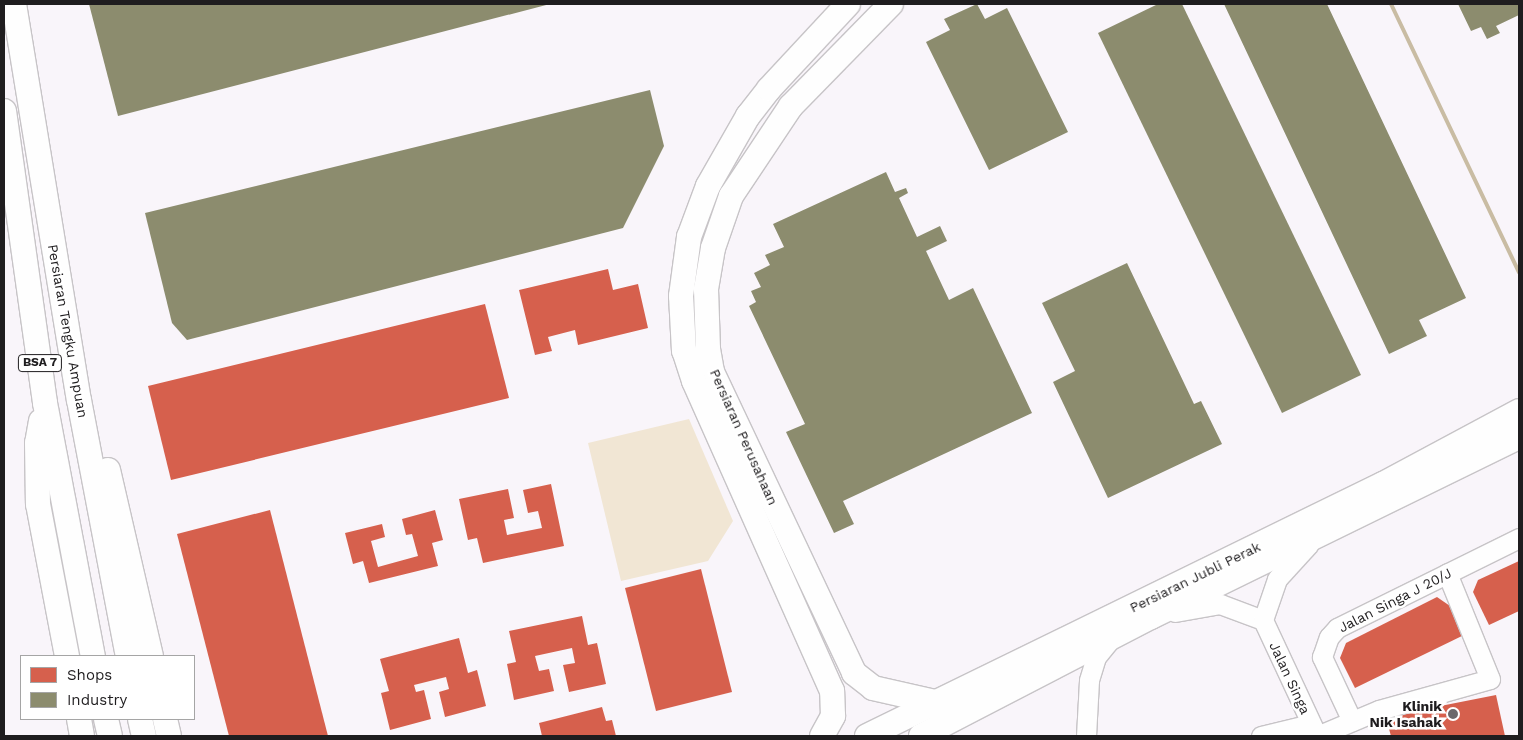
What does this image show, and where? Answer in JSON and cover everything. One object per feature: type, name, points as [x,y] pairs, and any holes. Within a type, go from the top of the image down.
[{"type":"main road","name":"Persiaran Tengku Ampuan","points":[[14,4],[79,400],[128,655]]},
{"type":"main road","name":"Persiaran Perusahaan","points":[[822,736],[833,716],[832,690],[694,381],[684,351],[681,296],[689,237],[708,186],[721,163],[748,116],[769,89],[848,4]]},
{"type":"main road","name":"Persiaran Perusahaan","points":[[890,4],[791,106],[731,196],[713,248],[706,289],[708,349],[712,372],[854,673],[873,688],[939,703]]},
{"type":"main road","name":"BSA 7","points":[[4,111],[45,403],[93,655]]},
{"type":"main road","points":[[79,400],[100,432],[151,655]]},
{"type":"main road","points":[[45,403],[37,443],[38,504],[67,655]]},
{"type":"main road","name":"Persiaran Jubli Perak","points":[[867,736],[939,703],[1383,484],[1519,411]]},
{"type":"main road","name":"Persiaran Jubli Perak","points":[[921,736],[1151,617],[1312,541],[1519,438]]},
{"type":"main road","points":[[79,720],[82,736]]},
{"type":"main road","points":[[106,720],[110,736]]},
{"type":"main road","points":[[140,720],[144,736]]},
{"type":"main road","points":[[165,720],[169,736]]},
{"type":"street","name":"Jalan Singa J 20/J","points":[[1352,721],[1322,657],[1329,637],[1337,628],[1519,538]]},
{"type":"street","points":[[1151,617],[1220,604],[1263,620],[1277,579],[1312,541]]},
{"type":"street","points":[[1273,735],[1315,732],[1490,679],[1447,573]]},
{"type":"street","name":"Jalan Singa","points":[[1263,620],[1315,732]]},
{"type":"street","points":[[1086,736],[1089,680],[1096,657],[1114,636]]},
{"type":"shaded area","points":[[689,419],[733,521],[708,561],[621,581],[588,443]]},
{"type":"building: Shops","points":[[608,269],[613,290],[638,284],[648,328],[578,345],[575,330],[548,337],[552,351],[535,355],[519,290]]},
{"type":"building: Shops","points":[[485,304],[509,398],[171,480],[148,386]]},
{"type":"building: Shops","points":[[551,484],[564,546],[483,563],[477,538],[468,540],[459,499],[508,489],[514,518],[504,520],[507,535],[542,528],[538,511],[528,513],[523,490]]},
{"type":"building: Shops","points":[[270,510],[328,736],[229,736],[177,534]]},
{"type":"building: Shops","points":[[435,510],[443,540],[432,543],[438,566],[369,583],[363,561],[353,564],[345,533],[382,524],[385,537],[371,541],[378,567],[418,556],[412,534],[406,535],[402,519]]},
{"type":"building: Shops","points":[[1519,561],[1519,611],[1489,625],[1473,592],[1478,580]]},
{"type":"building: Shops","points":[[701,569],[732,692],[656,711],[625,588]]},
{"type":"building: Shops","points":[[1437,597],[1450,606],[1464,635],[1355,688],[1340,658],[1346,643]]},
{"type":"building: Shops","points":[[582,616],[588,645],[597,643],[606,684],[569,692],[563,665],[575,663],[572,648],[535,656],[539,671],[549,669],[554,691],[514,700],[507,664],[516,662],[509,631]]},
{"type":"building: Shops","points":[[459,638],[468,673],[477,670],[486,706],[445,717],[439,692],[449,689],[446,677],[414,685],[416,692],[424,690],[431,719],[390,730],[381,693],[389,691],[380,659]]},
{"type":"building: Shops","points":[[1496,695],[1505,736],[1391,736],[1387,722],[1410,712]]},
{"type":"building: Shops","points":[[602,707],[606,721],[612,720],[616,736],[542,736],[539,723]]},
{"type":"building: Industry","points":[[89,4],[550,4],[118,116]]},
{"type":"building: Industry","points":[[977,4],[985,19],[1007,8],[1068,132],[989,170],[926,42],[950,30],[944,19]]},
{"type":"building: Industry","points":[[1158,4],[1182,4],[1361,375],[1282,413],[1098,33]]},
{"type":"building: Industry","points":[[1224,4],[1327,4],[1466,298],[1419,320],[1427,336],[1389,354]]},
{"type":"building: Industry","points":[[1458,4],[1519,4],[1519,15],[1496,26],[1500,33],[1487,39],[1481,27],[1471,31]]},
{"type":"building: Industry","points":[[650,90],[664,146],[623,228],[187,340],[172,323],[145,213]]},
{"type":"building: Industry","points":[[886,172],[895,192],[906,188],[908,193],[899,198],[917,237],[940,226],[947,241],[926,251],[949,300],[973,288],[1032,413],[843,501],[854,524],[834,533],[786,432],[805,424],[749,306],[756,302],[751,291],[761,287],[754,273],[770,265],[765,255],[784,247],[773,224]]},
{"type":"building: Industry","points":[[1127,263],[1194,404],[1201,401],[1222,444],[1108,498],[1053,382],[1075,371],[1042,303]]},
{"type":"waterway","points":[[1391,4],[1519,272]]},
{"type":"place","name":"Klinik Nik Isahak","points":[[1453,714]]}]
